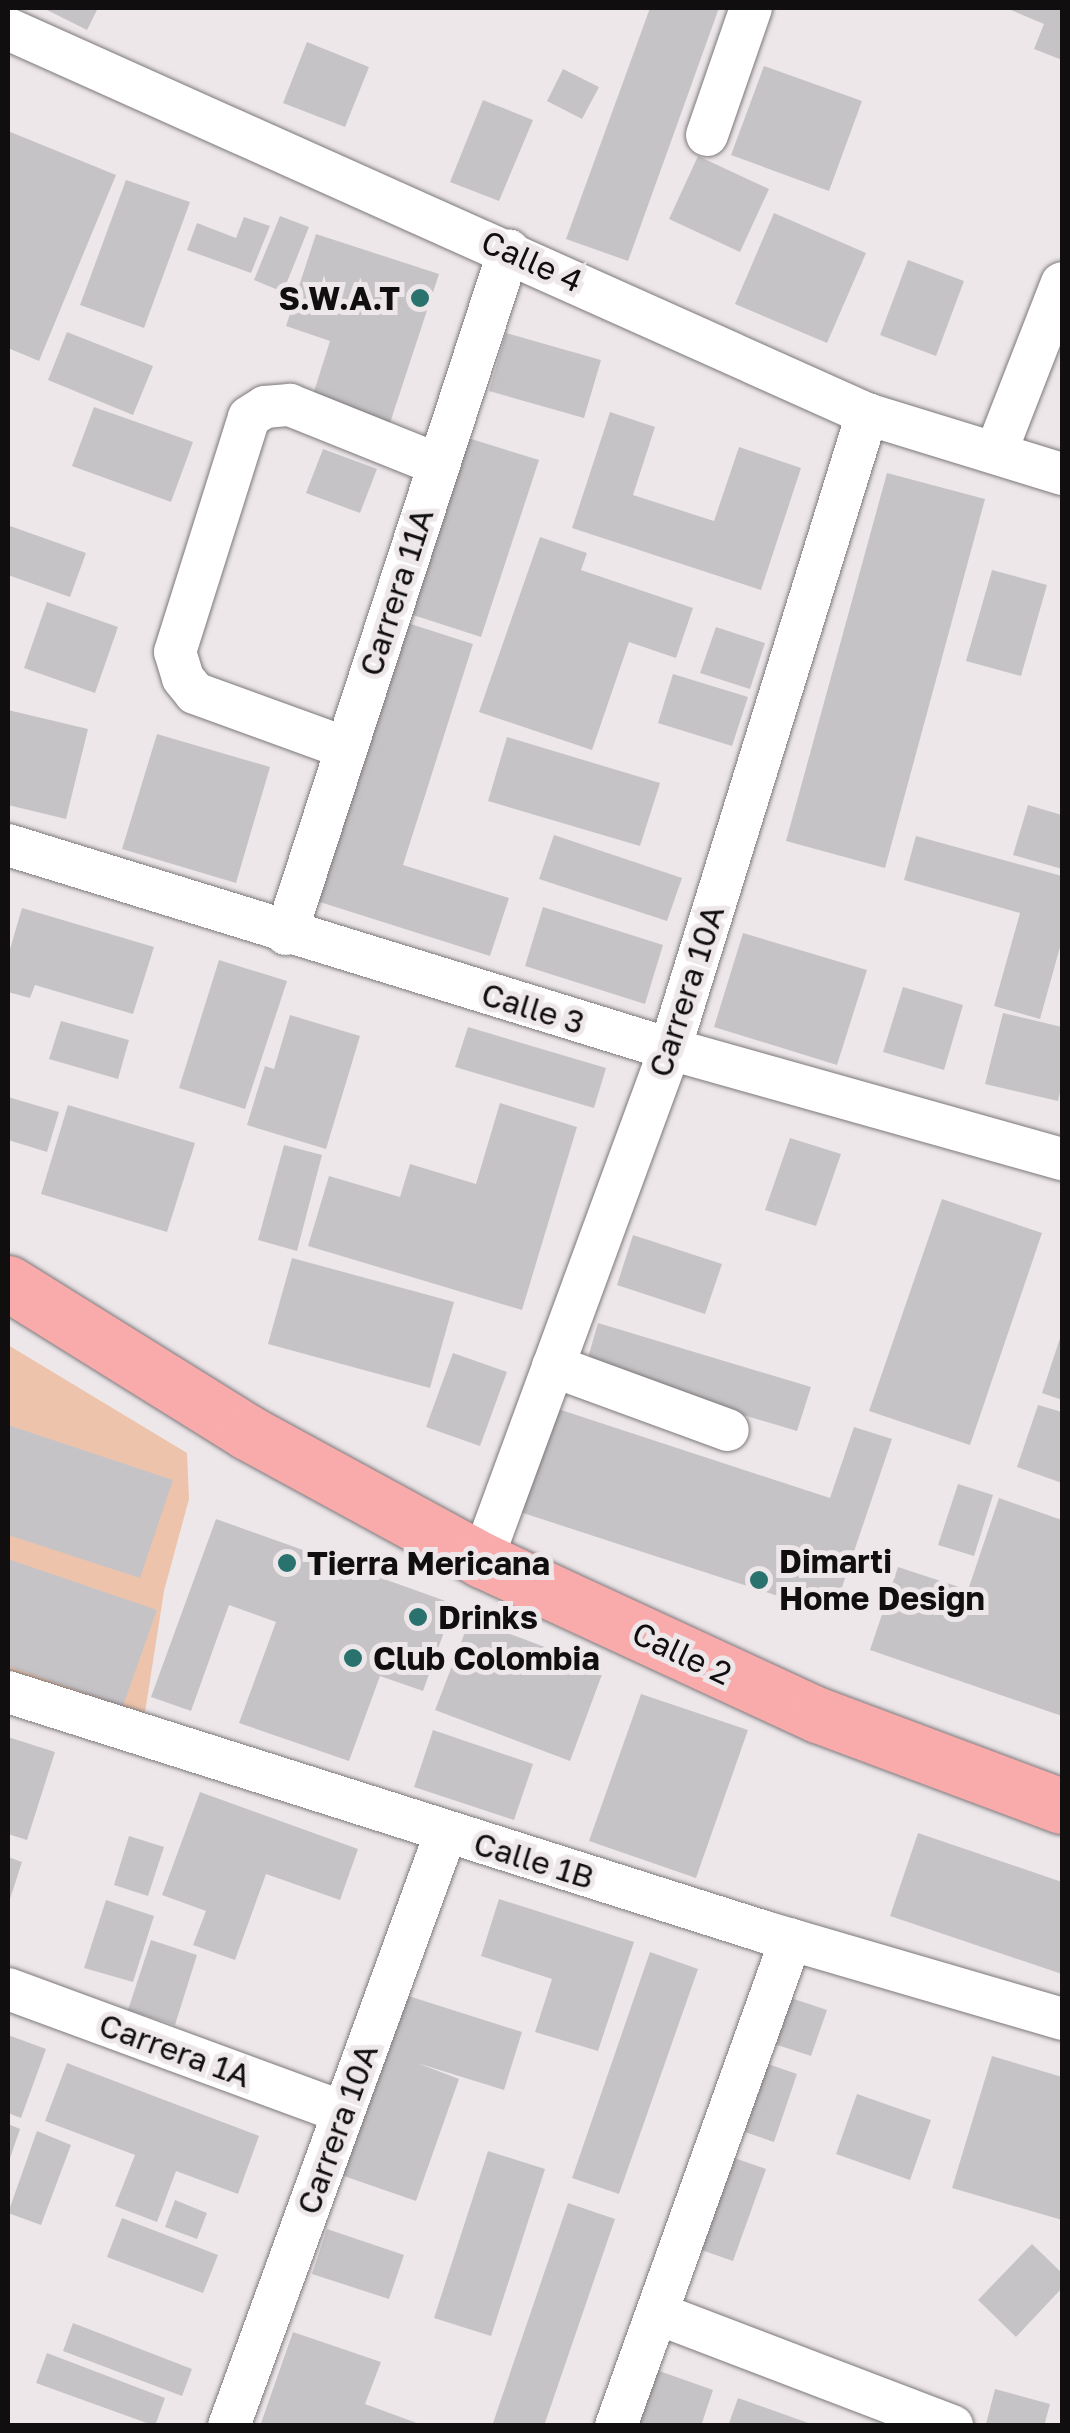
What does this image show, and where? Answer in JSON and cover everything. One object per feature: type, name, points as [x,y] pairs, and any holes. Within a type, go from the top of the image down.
[{"type":"main road","name":"Calle 2","points":[[8,1283],[247,1432],[482,1560],[818,1715],[1062,1806]]},
{"type":"street","points":[[707,135],[751,8]]},
{"type":"street","name":"Calle 4","points":[[8,29],[509,250],[867,414],[1062,474]]},
{"type":"street","name":"Carrera 11A","points":[[286,934],[509,250]]},
{"type":"street","points":[[996,452],[1062,283]]},
{"type":"street","points":[[346,748],[195,693],[183,678],[175,652],[249,417],[265,406],[290,405],[437,464]]},
{"type":"street","name":"Carrera 10A","points":[[482,1560],[670,1049],[867,414]]},
{"type":"street","name":"Calle 3","points":[[8,845],[286,934],[670,1049],[1062,1159]]},
{"type":"street","points":[[553,1366],[728,1430]]},
{"type":"street","name":"Calle 1B","points":[[8,1692],[446,1832],[1062,2019]]},
{"type":"street","name":"Carrera 10A","points":[[229,2426],[446,1832]]},
{"type":"street","points":[[616,2426],[791,1939]]},
{"type":"street","name":"Carrera 1A","points":[[8,1988],[344,2112]]},
{"type":"street","points":[[659,2314],[952,2426]]},
{"type":"shaded area","points":[[8,1345],[187,1453],[189,1499],[164,1591],[144,1719],[8,1674]]},
{"type":"building","points":[[43,8],[98,8],[87,30]]},
{"type":"building","points":[[650,8],[719,8],[628,261],[566,239]]},
{"type":"building","points":[[1006,8],[1062,8],[1062,60],[1034,49],[1044,24]]},
{"type":"building","points":[[307,42],[369,67],[345,127],[283,103]]},
{"type":"building","points":[[764,66],[862,101],[829,191],[731,155]]},
{"type":"building","points":[[563,69],[599,87],[582,119],[547,101]]},
{"type":"building","points":[[483,100],[533,120],[499,201],[450,182]]},
{"type":"building","points":[[8,131],[116,175],[39,361],[8,348]]},
{"type":"building","points":[[698,156],[769,189],[740,252],[669,219]]},
{"type":"building","points":[[126,180],[190,202],[144,328],[80,305]]},
{"type":"building","points":[[774,213],[866,253],[827,343],[735,304]]},
{"type":"building","points":[[280,216],[309,227],[283,292],[254,280]]},
{"type":"building","points":[[244,217],[270,226],[251,273],[187,250],[197,223],[236,238]]},
{"type":"building","points":[[316,234],[439,274],[389,426],[311,401],[330,341],[286,326]]},
{"type":"building","points":[[908,260],[964,281],[936,356],[880,335]]},
{"type":"building","points":[[67,332],[153,366],[133,415],[48,380]]},
{"type":"building","points":[[506,333],[601,360],[584,418],[489,391]]},
{"type":"building","points":[[94,407],[193,442],[171,502],[72,466]]},
{"type":"building","points":[[610,412],[655,427],[633,495],[714,521],[739,447],[801,468],[761,590],[572,528]]},
{"type":"building","points":[[468,438],[539,460],[481,637],[410,614]]},
{"type":"building","points":[[323,449],[377,469],[360,513],[306,493]]},
{"type":"building","points":[[887,473],[985,499],[885,868],[786,841]]},
{"type":"building","points":[[10,526],[86,553],[70,597],[8,575]]},
{"type":"building","points":[[540,537],[587,553],[581,570],[693,608],[676,658],[629,642],[592,750],[479,712]]},
{"type":"building","points":[[992,570],[1047,585],[1021,676],[966,661]]},
{"type":"building","points":[[47,602],[118,627],[95,693],[24,668]]},
{"type":"building","points":[[392,618],[473,644],[403,865],[509,898],[490,956],[304,897]]},
{"type":"building","points":[[716,627],[765,643],[750,689],[700,673]]},
{"type":"building","points":[[673,674],[748,697],[732,746],[658,723]]},
{"type":"building","points":[[8,710],[88,729],[66,819],[8,805]]},
{"type":"building","points":[[157,734],[270,767],[236,883],[122,849]]},
{"type":"building","points":[[507,737],[660,783],[640,846],[488,801]]},
{"type":"building","points":[[1028,805],[1062,815],[1062,869],[1013,855]]},
{"type":"building","points":[[554,835],[682,878],[667,921],[539,879]]},
{"type":"building","points":[[916,836],[1062,876],[1062,940],[1040,1019],[994,1006],[1020,913],[904,880]]},
{"type":"building","points":[[543,907],[663,945],[645,1004],[525,966]]},
{"type":"building","points":[[22,908],[154,947],[133,1014],[35,985],[30,998],[8,992],[8,956]]},
{"type":"building","points":[[743,933],[867,970],[837,1065],[714,1027]]},
{"type":"building","points":[[219,960],[287,981],[245,1109],[179,1088]]},
{"type":"building","points":[[903,987],[963,1005],[944,1070],[883,1052]]},
{"type":"building","points":[[1003,1013],[1062,1027],[1062,1083],[1058,1101],[985,1084]]},
{"type":"building","points":[[290,1015],[360,1036],[326,1149],[247,1125],[265,1066],[274,1069]]},
{"type":"building","points":[[61,1021],[129,1040],[118,1079],[49,1059]]},
{"type":"building","points":[[468,1027],[606,1068],[594,1108],[455,1067]]},
{"type":"building","points":[[8,1097],[59,1112],[47,1152],[8,1140]]},
{"type":"building","points":[[500,1103],[577,1127],[522,1310],[308,1246],[329,1176],[400,1197],[410,1164],[476,1184]]},
{"type":"building","points":[[68,1105],[195,1143],[167,1232],[41,1194]]},
{"type":"building","points":[[790,1138],[841,1154],[816,1226],[765,1210]]},
{"type":"building","points":[[284,1145],[322,1155],[297,1251],[258,1240]]},
{"type":"building","points":[[942,1199],[1042,1233],[970,1445],[869,1411]]},
{"type":"building","points":[[633,1235],[722,1264],[705,1314],[617,1285]]},
{"type":"building","points":[[292,1258],[454,1302],[430,1388],[268,1344]]},
{"type":"building","points":[[598,1323],[811,1387],[797,1431],[585,1368]]},
{"type":"building","points":[[1062,1332],[1062,1400],[1042,1393]]},
{"type":"building","points":[[453,1353],[507,1372],[480,1446],[426,1427]]},
{"type":"building","points":[[1038,1405],[1062,1412],[1062,1483],[1017,1467]]},
{"type":"building","points":[[555,1408],[830,1498],[854,1427],[892,1439],[833,1614],[520,1512]]},
{"type":"building","points":[[8,1425],[173,1480],[140,1578],[8,1535]]},
{"type":"building","points":[[958,1484],[993,1495],[974,1556],[938,1545]]},
{"type":"building","points":[[999,1498],[1062,1520],[1062,1716],[870,1650],[898,1567],[968,1590]]},
{"type":"building","points":[[216,1519],[454,1604],[423,1691],[380,1676],[349,1761],[239,1723],[276,1622],[229,1605],[191,1711],[151,1697]]},
{"type":"building","points":[[8,1559],[157,1610],[123,1706],[8,1666]]},
{"type":"building","points":[[470,1619],[604,1669],[570,1761],[435,1710]]},
{"type":"building","points":[[641,1694],[748,1730],[696,1878],[589,1841]]},
{"type":"building","points":[[433,1730],[533,1764],[514,1820],[414,1787]]},
{"type":"building","points":[[8,1737],[55,1752],[27,1840],[8,1834]]},
{"type":"building","points":[[200,1792],[358,1849],[340,1900],[266,1874],[235,1960],[193,1945],[206,1911],[162,1895]]},
{"type":"building","points":[[918,1833],[1062,1882],[1062,1974],[890,1916]]},
{"type":"building","points":[[129,1836],[164,1847],[148,1896],[114,1885]]},
{"type":"building","points":[[8,1857],[22,1862],[8,1905]]},
{"type":"building","points":[[499,1899],[634,1942],[598,2051],[535,2032],[552,1979],[481,1956]]},
{"type":"building","points":[[106,1900],[154,1916],[133,1982],[84,1968]]},
{"type":"building","points":[[151,1940],[197,1955],[175,2025],[128,2010]]},
{"type":"building","points":[[650,1952],[698,1969],[619,2194],[572,2178]]},
{"type":"building","points":[[399,1993],[522,2032],[504,2090],[417,2063],[459,2079],[416,2201],[338,2174]]},
{"type":"building","points":[[779,1994],[827,2010],[811,2056],[762,2040]]},
{"type":"building","points":[[8,2035],[46,2049],[21,2118],[8,2113]]},
{"type":"building","points":[[992,2056],[1062,2077],[1062,2220],[952,2188]]},
{"type":"building","points":[[756,2060],[797,2074],[774,2142],[733,2128]]},
{"type":"building","points":[[67,2063],[259,2136],[238,2194],[176,2171],[157,2222],[115,2206],[135,2155],[45,2121]]},
{"type":"building","points":[[857,2094],[931,2120],[910,2180],[836,2154]]},
{"type":"building","points":[[8,2124],[20,2129],[8,2164]]},
{"type":"building","points":[[37,2131],[71,2145],[41,2225],[8,2213]]},
{"type":"building","points":[[488,2151],[545,2169],[491,2336],[434,2318]]},
{"type":"building","points":[[720,2153],[766,2169],[733,2261],[687,2245]]},
{"type":"building","points":[[175,2200],[207,2213],[197,2239],[165,2227]]},
{"type":"building","points":[[568,2203],[615,2219],[544,2426],[492,2426]]},
{"type":"building","points":[[122,2218],[218,2255],[203,2293],[107,2257]]},
{"type":"building","points":[[327,2229],[404,2255],[389,2299],[312,2274]]},
{"type":"building","points":[[1032,2244],[1062,2273],[1062,2288],[1016,2337],[978,2300]]},
{"type":"building","points":[[73,2323],[192,2369],[182,2396],[63,2351]]},
{"type":"building","points":[[293,2332],[381,2362],[365,2404],[425,2426],[260,2426]]},
{"type":"building","points":[[47,2353],[165,2398],[155,2426],[36,2383]]},
{"type":"building","points":[[648,2367],[713,2390],[701,2426],[627,2426]]},
{"type":"building","points":[[995,2389],[1050,2404],[1044,2426],[986,2424]]},
{"type":"building","points":[[738,2398],[814,2425],[814,2426],[728,2426]]},
{"type":"place","name":"S.W.A.T","points":[[420,298]]},
{"type":"place","name":"Tierra Mericana","points":[[287,1563]]},
{"type":"place","name":"Dimarti Home Design","points":[[759,1580]]},
{"type":"place","name":"Drinks","points":[[418,1617]]},
{"type":"place","name":"Club Colombia","points":[[353,1658]]}]
